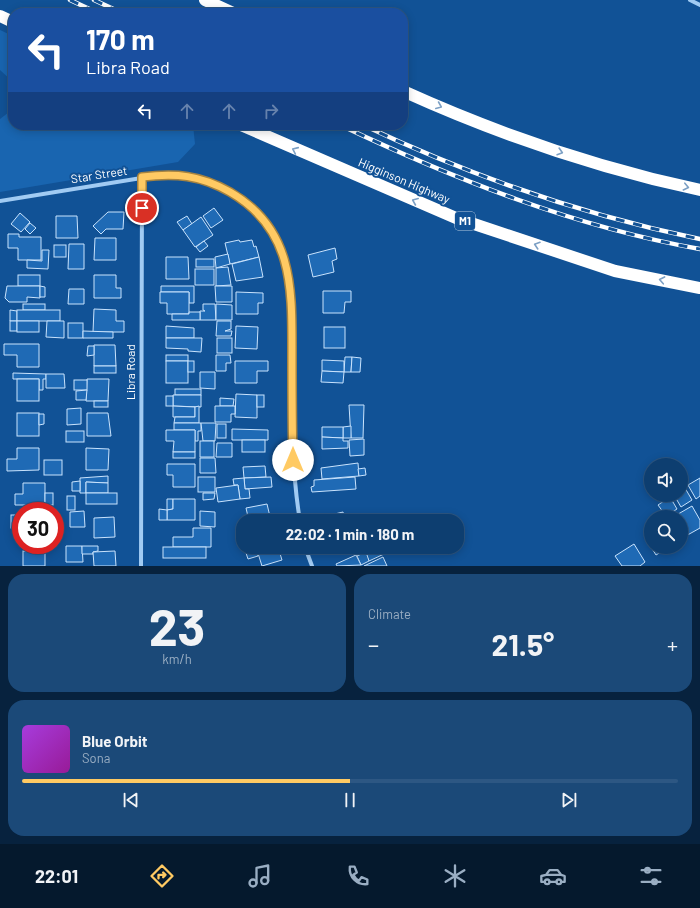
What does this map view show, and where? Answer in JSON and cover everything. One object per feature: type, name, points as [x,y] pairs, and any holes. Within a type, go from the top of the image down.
[{"type":"highway","points":[[205,0],[222,8]]},
{"type":"highway","points":[[408,93],[479,123],[544,147],[700,190]]},
{"type":"highway","name":"Higginson Highway","points":[[253,130],[456,218],[615,271],[700,288]]},
{"type":"street","points":[[690,0],[700,5]]},
{"type":"street","name":"Star Street","points":[[0,201],[166,174],[212,182],[235,196],[255,211],[272,231],[283,253],[290,277],[292,307],[293,460],[299,514]]},
{"type":"street","name":"Libra Road","points":[[140,566],[142,177]]},
{"type":"street","points":[[308,554],[312,566]]},
{"type":"shaded area","points":[[0,30],[8,34],[8,77],[0,70]]},
{"type":"shaded area","points":[[8,113],[8,130],[194,130],[195,144],[178,162],[0,192],[0,119]]},
{"type":"building","points":[[214,208],[223,220],[211,228],[203,216]]},
{"type":"building","points":[[108,212],[124,212],[123,229],[106,229],[101,234],[93,226]]},
{"type":"building","points":[[20,213],[30,222],[21,232],[11,224]]},
{"type":"building","points":[[56,216],[77,216],[78,238],[56,238]]},
{"type":"building","points":[[187,216],[192,224],[183,230],[177,222]]},
{"type":"building","points":[[201,217],[213,235],[195,247],[183,230]]},
{"type":"building","points":[[30,223],[36,228],[30,234],[25,229]]},
{"type":"building","points":[[8,234],[19,234],[19,237],[41,237],[41,260],[18,260],[18,248],[8,248]]},
{"type":"building","points":[[95,238],[116,238],[116,260],[94,260]]},
{"type":"building","points":[[239,240],[240,242],[252,240],[254,247],[256,246],[259,257],[230,264],[225,243]]},
{"type":"building","points":[[204,241],[208,246],[200,252],[196,247]]},
{"type":"building","points":[[69,244],[84,244],[84,269],[68,269]]},
{"type":"building","points":[[54,245],[66,245],[66,257],[54,257]]},
{"type":"building","points":[[335,248],[337,259],[332,261],[334,272],[313,277],[308,255]]},
{"type":"building","points":[[42,250],[49,250],[48,269],[27,268],[27,260],[42,261]]},
{"type":"building","points":[[228,254],[230,264],[216,268],[215,257]]},
{"type":"building","points":[[166,257],[188,257],[189,279],[166,279]]},
{"type":"building","points":[[259,257],[263,277],[236,281],[232,264]]},
{"type":"building","points":[[196,259],[214,259],[214,267],[196,267]]},
{"type":"building","points":[[228,267],[231,285],[216,286],[216,268]]},
{"type":"building","points":[[195,269],[214,269],[214,285],[195,285]]},
{"type":"building","points":[[18,275],[40,275],[40,286],[18,286]]},
{"type":"building","points":[[94,275],[116,275],[116,288],[121,288],[121,298],[94,298]]},
{"type":"building","points":[[7,286],[40,286],[40,298],[27,297],[27,302],[9,302],[5,298]]},
{"type":"building","points":[[40,286],[45,287],[45,297],[40,297]]},
{"type":"building","points":[[161,286],[194,286],[194,303],[189,303],[189,292],[161,292]]},
{"type":"building","points":[[215,286],[232,286],[232,302],[216,302]]},
{"type":"building","points":[[69,289],[84,289],[84,304],[68,304]]},
{"type":"building","points":[[323,291],[351,291],[351,302],[345,302],[344,313],[323,313]]},
{"type":"building","points":[[160,292],[189,292],[189,314],[167,314],[167,303],[160,303]]},
{"type":"building","points":[[236,292],[263,293],[263,303],[258,303],[258,314],[236,314]]},
{"type":"building","points":[[23,304],[45,304],[45,310],[23,310]]},
{"type":"building","points":[[203,304],[215,304],[216,320],[200,320],[200,311],[205,311],[203,310]]},
{"type":"building","points":[[216,304],[232,305],[232,320],[216,320]]},
{"type":"building","points":[[94,309],[116,310],[116,321],[124,321],[124,332],[93,332]]},
{"type":"building","points":[[10,310],[17,311],[17,321],[10,321]]},
{"type":"building","points":[[17,310],[60,310],[60,321],[17,321]]},
{"type":"building","points":[[189,312],[200,312],[200,320],[172,320],[172,314],[189,314]]},
{"type":"building","points":[[10,321],[17,321],[17,331],[10,331]]},
{"type":"building","points":[[17,321],[39,321],[39,332],[17,332]]},
{"type":"building","points":[[47,321],[64,321],[64,338],[46,337]]},
{"type":"building","points":[[217,321],[231,321],[231,329],[225,331],[232,331],[231,336],[216,336]]},
{"type":"building","points":[[68,323],[83,323],[83,338],[68,338]]},
{"type":"building","points":[[166,326],[194,328],[194,338],[166,338]]},
{"type":"building","points":[[236,326],[258,327],[257,349],[235,348]]},
{"type":"building","points":[[324,327],[345,327],[345,348],[324,348]]},
{"type":"building","points":[[83,331],[113,332],[113,338],[83,338]]},
{"type":"building","points":[[166,338],[202,338],[201,352],[188,351],[188,349],[166,348]]},
{"type":"building","points":[[217,338],[232,338],[232,353],[217,353]]},
{"type":"building","points":[[4,344],[39,344],[39,367],[17,367],[17,355],[4,355]]},
{"type":"building","points":[[94,345],[115,345],[116,366],[94,366]]},
{"type":"building","points":[[88,346],[94,346],[94,355],[87,356]]},
{"type":"building","points":[[166,355],[188,355],[188,361],[166,361]]},
{"type":"building","points":[[216,355],[230,355],[231,363],[226,363],[226,371],[216,371]]},
{"type":"building","points":[[345,357],[352,357],[351,372],[344,372]]},
{"type":"building","points":[[352,357],[361,358],[360,372],[351,372]]},
{"type":"building","points":[[322,360],[344,361],[344,372],[322,371]]},
{"type":"building","points":[[166,361],[188,361],[188,383],[166,383]]},
{"type":"building","points":[[188,361],[194,361],[194,372],[188,372]]},
{"type":"building","points":[[235,361],[268,361],[268,371],[257,371],[257,383],[235,383]]},
{"type":"building","points":[[94,366],[116,366],[116,373],[94,373]]},
{"type":"building","points":[[322,371],[344,372],[343,383],[321,382]]},
{"type":"building","points":[[200,372],[215,372],[215,389],[200,388]]},
{"type":"building","points":[[13,373],[46,374],[46,379],[43,379],[43,390],[39,390],[39,379],[13,379]]},
{"type":"building","points":[[46,374],[64,374],[65,388],[46,388]]},
{"type":"building","points":[[17,379],[39,379],[39,401],[17,401]]},
{"type":"building","points":[[87,379],[109,379],[108,401],[86,401]]},
{"type":"building","points":[[74,380],[87,380],[87,390],[74,390]]},
{"type":"building","points":[[175,389],[201,389],[201,395],[175,395]]},
{"type":"building","points":[[87,390],[86,400],[76,400],[76,391]]},
{"type":"building","points":[[236,394],[257,395],[257,418],[235,417]]},
{"type":"building","points":[[173,395],[201,395],[201,407],[173,406]]},
{"type":"building","points":[[257,395],[264,395],[264,407],[257,407]]},
{"type":"building","points":[[166,396],[173,396],[173,406],[166,406]]},
{"type":"building","points":[[220,398],[234,399],[233,406],[220,406]]},
{"type":"building","points":[[94,401],[108,401],[108,407],[94,407]]},
{"type":"building","points":[[349,405],[364,405],[363,438],[351,438]]},
{"type":"building","points":[[173,406],[195,407],[195,417],[173,417]]},
{"type":"building","points":[[199,406],[199,423],[174,423],[175,417],[195,417],[195,407]]},
{"type":"building","points":[[215,406],[235,406],[235,414],[231,414],[231,422],[215,422]]},
{"type":"building","points":[[81,408],[81,424],[67,425],[67,409]]},
{"type":"building","points":[[17,413],[39,413],[39,436],[17,436]]},
{"type":"building","points":[[87,413],[108,413],[111,436],[87,436]]},
{"type":"building","points":[[39,414],[44,414],[44,424],[39,425]]},
{"type":"building","points":[[174,423],[201,423],[201,431],[198,431],[198,441],[195,441],[195,430],[174,430]]},
{"type":"building","points":[[201,423],[216,423],[215,441],[203,441]]},
{"type":"building","points":[[217,424],[226,424],[226,438],[217,438]]},
{"type":"building","points":[[351,426],[351,438],[343,438],[343,427]]},
{"type":"building","points":[[322,427],[343,427],[343,438],[322,437]]},
{"type":"building","points":[[232,429],[268,430],[268,440],[232,440]]},
{"type":"building","points":[[166,430],[195,430],[195,452],[173,452],[174,441],[166,441]]},
{"type":"building","points":[[66,431],[84,431],[84,442],[66,442]]},
{"type":"building","points":[[322,437],[343,438],[343,441],[348,441],[348,448],[322,449]]},
{"type":"building","points":[[364,439],[364,455],[350,456],[349,440]]},
{"type":"building","points":[[242,440],[265,440],[265,452],[242,452]]},
{"type":"building","points":[[200,441],[214,441],[214,457],[200,457]]},
{"type":"building","points":[[217,443],[232,443],[232,457],[216,457]]},
{"type":"building","points":[[17,448],[39,448],[39,470],[7,471],[7,459],[17,459]]},
{"type":"building","points":[[86,448],[109,449],[108,470],[86,470]]},
{"type":"building","points":[[173,452],[195,452],[195,458],[173,458]]},
{"type":"building","points":[[200,458],[215,458],[216,473],[200,473]]},
{"type":"building","points":[[44,460],[62,460],[62,475],[44,475]]},
{"type":"building","points":[[358,463],[359,476],[322,479],[321,468]]},
{"type":"building","points":[[167,464],[195,464],[195,487],[173,487],[173,475],[167,475]]},
{"type":"building","points":[[265,466],[266,477],[244,478],[243,467]]},
{"type":"building","points":[[365,468],[366,475],[359,476],[358,469]]},
{"type":"building","points":[[108,476],[108,483],[86,482],[86,493],[80,493],[80,478]]},
{"type":"building","points":[[198,477],[215,477],[215,492],[198,492]]},
{"type":"building","points":[[271,477],[272,487],[245,489],[244,478]]},
{"type":"building","points":[[355,477],[356,489],[312,492],[311,487],[314,486],[314,480]]},
{"type":"building","points":[[244,478],[245,489],[249,489],[250,498],[240,499],[238,485],[234,485],[233,479]]},
{"type":"building","points":[[700,478],[700,496],[696,499],[688,485]]},
{"type":"building","points":[[80,481],[80,491],[72,491],[72,482]]},
{"type":"building","points":[[86,482],[108,483],[108,493],[86,493]]},
{"type":"building","points":[[23,483],[45,483],[45,502],[15,502],[15,494],[23,494]]},
{"type":"building","points":[[238,485],[240,499],[218,502],[216,488]]},
{"type":"building","points":[[45,493],[53,493],[53,502],[45,502]]},
{"type":"building","points":[[86,493],[117,493],[117,504],[86,504]]},
{"type":"building","points":[[203,493],[215,493],[214,499],[203,500]]},
{"type":"building","points":[[688,493],[692,500],[681,507],[678,502],[688,502]]},
{"type":"building","points":[[67,496],[75,496],[75,510],[67,510]]},
{"type":"building","points":[[167,499],[173,499],[173,509],[167,510]]},
{"type":"building","points":[[173,499],[195,499],[195,520],[167,520],[167,510],[173,509]]},
{"type":"building","points":[[662,502],[673,502],[677,509],[662,510],[658,505]]},
{"type":"building","points":[[267,504],[269,514],[247,514],[246,508]]},
{"type":"building","points":[[692,506],[700,520],[700,528],[688,535],[688,510],[685,510]]},
{"type":"building","points":[[159,509],[167,510],[167,520],[159,520]]},
{"type":"building","points":[[84,511],[85,527],[70,527],[70,512]]},
{"type":"building","points":[[200,511],[215,512],[215,527],[200,526]]},
{"type":"building","points":[[11,515],[12,515],[12,528]]},
{"type":"building","points":[[114,517],[115,537],[94,538],[94,518]]},
{"type":"building","points":[[193,528],[211,528],[211,547],[173,547],[173,537],[193,537]]},
{"type":"building","points":[[634,544],[645,562],[640,566],[622,566],[615,556]]},
{"type":"building","points":[[66,546],[82,546],[83,562],[66,562]]},
{"type":"building","points":[[82,546],[98,546],[98,551],[93,552],[93,554],[82,554]]},
{"type":"building","points":[[163,547],[206,547],[206,558],[163,558]]},
{"type":"building","points":[[115,551],[116,566],[94,566],[93,552]]},
{"type":"building","points":[[23,554],[45,554],[45,566],[23,566]]},
{"type":"building","points":[[246,554],[258,554],[258,556],[248,559]]},
{"type":"building","points":[[258,554],[280,554],[282,560],[262,566]]},
{"type":"building","points":[[366,554],[384,554],[369,561]]},
{"type":"building","points":[[367,554],[369,561],[361,565],[357,556]]},
{"type":"building","points":[[356,555],[361,565],[337,566],[336,564]]},
{"type":"building","points":[[383,557],[387,566],[364,566]]},
{"type":"railway","points":[[70,0],[87,8]]},
{"type":"railway","points":[[94,0],[111,8]]},
{"type":"railway","points":[[351,130],[427,164],[516,199],[607,228],[653,240],[700,249]]},
{"type":"railway","points":[[374,130],[445,161],[528,192],[613,218],[700,239]]},
{"type":"route","points":[[142,208],[142,177],[166,174],[184,176],[212,182],[235,196],[255,211],[272,231],[283,253],[290,277],[292,307],[293,460]]}]
